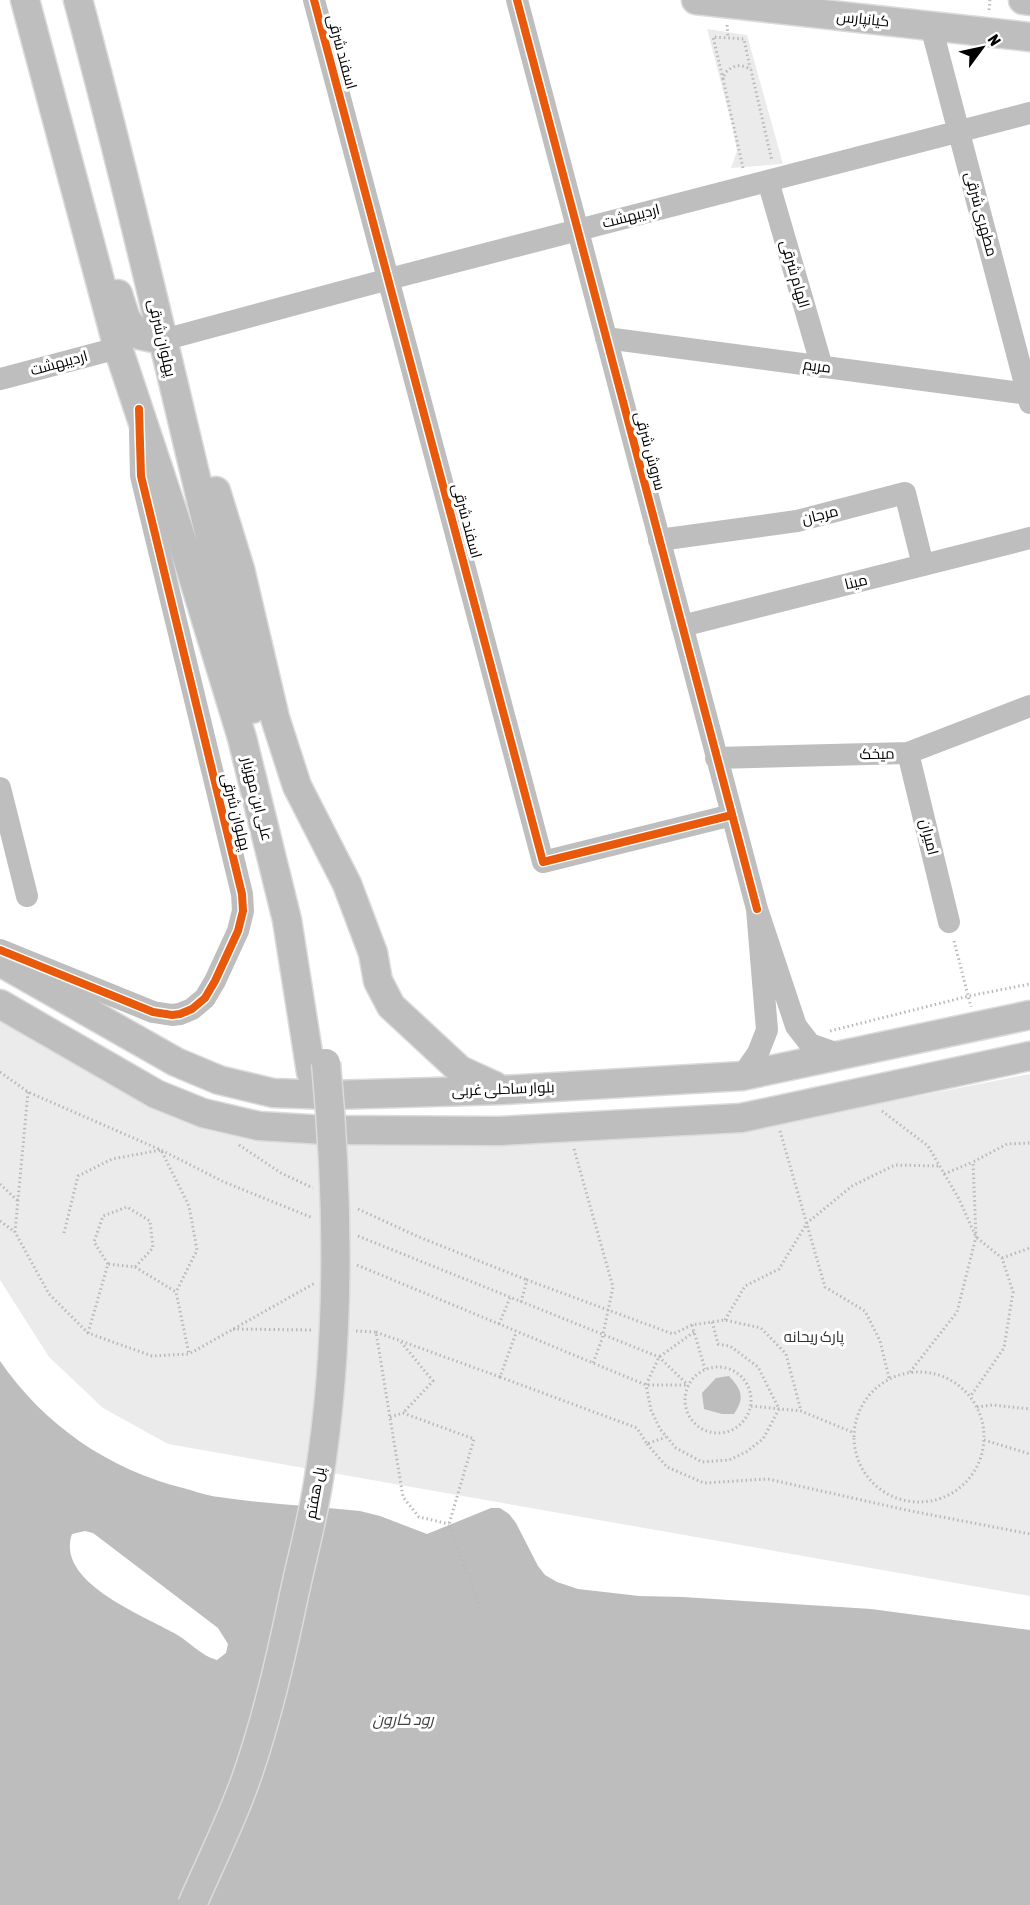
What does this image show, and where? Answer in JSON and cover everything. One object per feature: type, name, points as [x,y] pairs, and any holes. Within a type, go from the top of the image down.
[{"type":"main road","name":"پهلوان شرقی","points":[[25,0],[118,348],[179,531]]},
{"type":"main road","name":"پهلوان شرقی","points":[[78,0],[112,127],[299,899],[319,1067]]},
{"type":"main road","name":"کیانپارس","points":[[696,0],[1030,37]]},
{"type":"main road","points":[[1023,0],[1030,1]]},
{"type":"main road","points":[[63,139],[83,163],[97,222],[126,319],[139,335],[163,340]]},
{"type":"main road","points":[[185,436],[210,471],[240,569],[275,718],[297,786],[347,884],[373,953],[378,981],[392,1006],[460,1070],[503,1090]]},
{"type":"main road","name":"علی ابن مهزیار","points":[[179,531],[242,738],[287,920],[319,1067]]},
{"type":"main road","name":"بلوار ساحلی غربی","points":[[0,962],[176,1062],[229,1082],[273,1093],[332,1095],[503,1090],[742,1076],[1030,1015]]},
{"type":"main road","points":[[0,1004],[156,1094],[203,1113],[259,1126],[325,1130],[500,1131],[741,1118],[1030,1056]]},
{"type":"main road","name":"پل هفتم","points":[[175,1905],[230,1775],[260,1677],[302,1483],[312,1412],[318,1335],[319,1067]]},
{"type":"main road","name":"پل هفتم","points":[[192,1905],[245,1781],[276,1682],[318,1485],[328,1414],[334,1324],[335,1254],[334,1141],[319,1067]]},
{"type":"street","name":"اسفند شرقی","points":[[314,0],[543,862],[732,815]]},
{"type":"street","name":"سروش شرقی","points":[[517,0],[716,758],[758,909]]},
{"type":"street","name":"مطهری شرقی","points":[[931,26],[1029,398]]},
{"type":"street","name":"اردیبهشت","points":[[163,340],[1030,113]]},
{"type":"street","name":"الهام شرقی","points":[[768,181],[822,367]]},
{"type":"street","name":"مریم","points":[[606,338],[1029,398]]},
{"type":"street","name":"اردیبهشت","points":[[0,379],[118,348]]},
{"type":"street","name":"پهلوان شرقی","points":[[0,950],[153,1012],[172,1015],[192,1009],[205,998],[238,931],[243,911],[242,894],[141,476],[139,409]]},
{"type":"street","name":"مرجان","points":[[659,540],[797,521],[905,493],[923,565]]},
{"type":"street","name":"مینا","points":[[682,626],[1030,538]]},
{"type":"street","name":"میخک","points":[[716,758],[908,753],[1030,706]]},
{"type":"street","name":"امیران","points":[[908,753],[949,922]]},
{"type":"street","points":[[0,788],[27,896]]},
{"type":"street","points":[[758,909],[796,1026],[810,1044],[841,1055]]},
{"type":"street","points":[[742,1076],[758,1053],[767,1030],[758,909]]},
{"type":"path","points":[[746,187],[713,37],[744,39],[772,160],[768,181]]},
{"type":"path","points":[[723,79],[724,73],[738,65],[751,70]]},
{"type":"path","points":[[949,922],[976,1026]]},
{"type":"path","points":[[803,1035],[833,1031],[969,996],[1030,984]]},
{"type":"path","points":[[15,1232],[28,1092]]},
{"type":"path","points":[[858,1092],[928,1146],[976,1237],[1002,1258],[1013,1292],[1004,1348],[970,1397]]},
{"type":"path","points":[[775,1111],[825,1287],[865,1311],[880,1341],[889,1378]]},
{"type":"path","points":[[568,1127],[614,1287],[610,1311],[593,1363]]},
{"type":"path","points":[[944,1174],[1007,1144],[1030,1143]]},
{"type":"path","points":[[64,1233],[78,1176],[112,1159],[161,1150],[189,1206],[197,1250],[176,1292],[189,1354]]},
{"type":"path","points":[[910,1372],[957,1312],[976,1237],[973,1162]]},
{"type":"path","points":[[725,1320],[744,1287],[779,1269],[807,1223],[852,1186],[895,1165],[939,1166]]},
{"type":"path","points":[[0,1184],[18,1201]]},
{"type":"path","points":[[88,1333],[108,1264],[94,1242],[102,1216],[127,1208],[150,1221],[153,1248],[135,1266]]},
{"type":"path","points":[[0,1221],[15,1232],[49,1294],[88,1333],[152,1356],[189,1354],[317,1282]]},
{"type":"path","points":[[1002,1258],[1030,1248]]},
{"type":"path","points":[[108,1264],[135,1266],[176,1292]]},
{"type":"path","points":[[348,1269],[358,1265],[646,1385],[688,1385]]},
{"type":"path","points":[[521,1302],[527,1280],[673,1334],[692,1325],[725,1320],[761,1328],[786,1354],[801,1411]]},
{"type":"path","points":[[499,1325],[510,1298]]},
{"type":"path","points":[[712,1322],[718,1344],[730,1346],[758,1367],[779,1409]]},
{"type":"path","points":[[692,1325],[705,1370]]},
{"type":"path","points":[[232,1329],[321,1330]]},
{"type":"path","points":[[354,1331],[376,1332],[400,1340],[637,1428],[647,1444],[667,1467],[704,1483],[768,1479],[913,1512],[1030,1534]]},
{"type":"path","points":[[376,1332],[403,1497],[419,1517],[449,1524]]},
{"type":"path","points":[[500,1377],[516,1332]]},
{"type":"path","points":[[694,1332],[659,1357],[646,1385],[651,1410],[660,1429],[676,1448],[702,1462],[729,1460],[746,1452],[763,1439],[779,1409]]},
{"type":"path","points":[[390,1417],[403,1413],[433,1381],[400,1340]]},
{"type":"path","points":[[715,1367],[734,1372],[748,1386],[751,1396],[751,1406],[747,1417],[740,1426],[730,1432],[719,1434],[697,1427],[685,1408],[688,1385],[698,1373],[715,1367]]},
{"type":"path","points":[[910,1372],[933,1373],[954,1382],[977,1407],[982,1423],[984,1440],[980,1460],[970,1478],[955,1492],[936,1501],[915,1503],[895,1498],[877,1488],[863,1472],[855,1454],[853,1433],[858,1411],[871,1392],[889,1378],[910,1372]]},
{"type":"path","points":[[977,1407],[992,1405],[1030,1409]]},
{"type":"path","points":[[751,1406],[801,1411],[853,1433]]},
{"type":"path","points":[[403,1413],[474,1439],[449,1524],[481,1610]]},
{"type":"path","points":[[647,1444],[666,1437]]},
{"type":"path","points":[[984,1440],[1030,1454]]},
{"type":"path","points":[[913,1512],[915,1503]]},
{"type":"green space","points":[[707,29],[747,35],[783,164],[731,168],[737,151]]},
{"type":"green space","name":"پارک ریحانه","points":[[0,1007],[195,1113],[776,1124],[1030,1074],[1030,1596],[168,1444],[103,1408],[49,1357],[0,1280]]},
{"type":"water","name":"رود کارون","points":[[0,1361],[37,1405],[80,1441],[129,1469],[155,1480],[206,1495],[360,1511],[427,1534],[491,1508],[500,1508],[516,1523],[545,1575],[578,1589],[639,1596],[871,1609],[1030,1630],[1030,1905],[0,1905]],"holes":[[[85,1531],[93,1533],[218,1628],[228,1644],[226,1653],[217,1660],[206,1655],[179,1636],[105,1595],[89,1582],[76,1567],[70,1551],[72,1534]]]},
{"type":"water","points":[[729,1376],[737,1386],[741,1399],[734,1414],[722,1414],[704,1409],[702,1393],[716,1378]]},
{"type":"cycle path","points":[[314,0],[543,862],[732,815]]},
{"type":"cycle path","points":[[517,0],[757,909]]},
{"type":"cycle path","points":[[0,950],[153,1012],[172,1015],[192,1009],[205,998],[238,931],[243,911],[242,894],[141,476],[139,409]]}]
